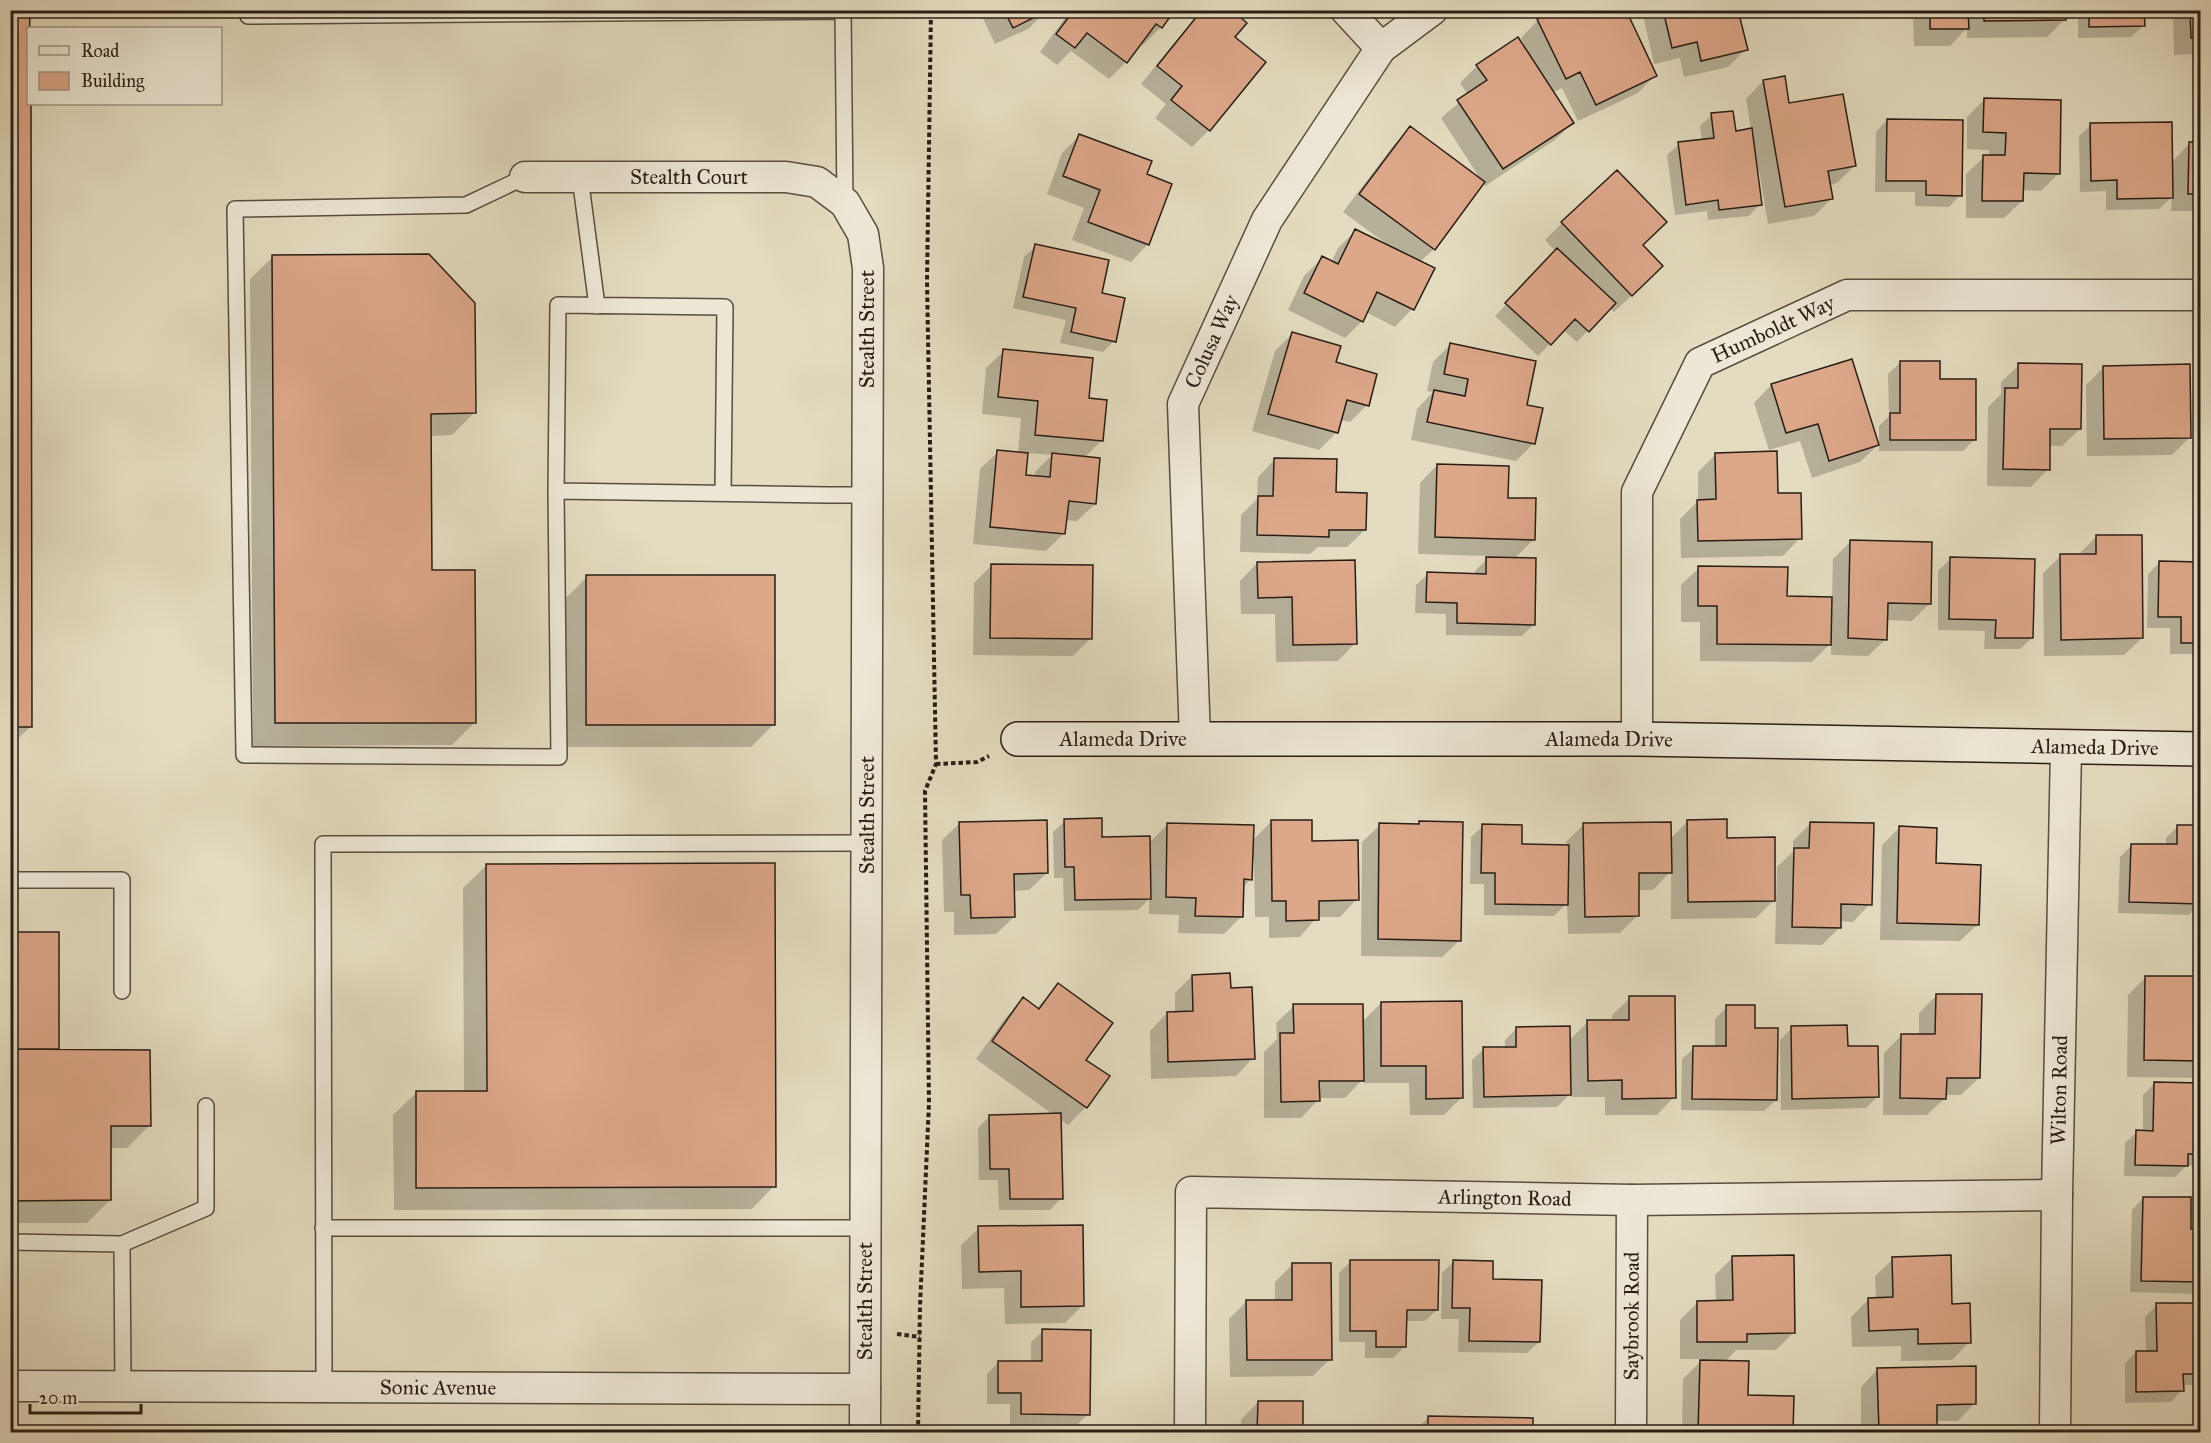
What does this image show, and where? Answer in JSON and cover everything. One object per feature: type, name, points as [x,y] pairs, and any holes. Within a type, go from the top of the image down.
[{"type":"street","points":[[1346,10],[1381,48]]},
{"type":"street","name":"Colusa Way","points":[[1195,739],[1183,404],[1267,220],[1381,48],[1432,10]]},
{"type":"street","name":"Stealth Court","points":[[525,177],[786,177],[817,182],[845,203]]},
{"type":"street","name":"Stealth Street","points":[[845,203],[863,234],[868,268],[865,1432]]},
{"type":"street","name":"Humboldt Way","points":[[1637,739],[1637,492],[1701,363],[1847,295],[2200,295]]},
{"type":"street","name":"Alameda Drive","points":[[1018,739],[1637,739],[2200,749]]},
{"type":"street","name":"Wilton Road","points":[[2055,1432],[2057,1195],[2066,747]]},
{"type":"street","name":"Arlington Road","points":[[1190,1432],[1191,1192],[1632,1200],[2057,1195]]},
{"type":"street","name":"Saybrook Road","points":[[1631,1432],[1632,1200]]},
{"type":"street","name":"Sonic Avenue","points":[[10,1386],[865,1389]]},
{"type":"lane","points":[[245,10],[248,16],[844,11],[845,203]]},
{"type":"lane","points":[[525,177],[466,205],[235,209],[244,755],[559,757],[556,491],[558,305],[725,307],[723,493]]},
{"type":"lane","points":[[580,177],[597,306]]},
{"type":"lane","points":[[556,491],[867,495]]},
{"type":"lane","points":[[324,1387],[323,844],[867,843]]},
{"type":"lane","points":[[10,880],[122,880],[122,991]]},
{"type":"lane","points":[[10,1242],[122,1244],[206,1208],[206,1106]]},
{"type":"lane","points":[[323,1227],[866,1227]]},
{"type":"lane","points":[[122,1244],[123,1387]]},
{"type":"path","points":[[918,1432],[920,1306],[929,1104],[925,791],[936,764],[927,282],[931,10]]},
{"type":"path","points":[[936,764],[977,762],[1018,739]]},
{"type":"building","points":[[10,10],[30,10],[30,27],[27,27],[27,105],[31,105],[32,727],[10,727]]},
{"type":"building","points":[[1004,10],[1047,10],[1047,11],[1013,28]]},
{"type":"building","points":[[1074,10],[1175,10],[1162,28],[1156,24],[1127,63],[1087,33],[1075,48],[1056,34]]},
{"type":"building","points":[[1202,10],[1232,10],[1247,23],[1235,37],[1266,62],[1210,131],[1171,100],[1182,86],[1157,66]]},
{"type":"building","points":[[1555,10],[1577,10],[1579,16],[1590,10],[1626,10],[1657,76],[1596,105],[1580,72],[1566,79],[1537,19]]},
{"type":"building","points":[[1663,10],[1738,10],[1748,50],[1701,61],[1697,42],[1672,48]]},
{"type":"building","points":[[1930,10],[1968,10],[1969,29],[1930,29]]},
{"type":"building","points":[[1984,10],[2066,10],[2066,20],[1984,21]]},
{"type":"building","points":[[2089,10],[2144,10],[2145,26],[2089,27]]},
{"type":"building","points":[[2190,10],[2200,10],[2200,38],[2191,38]]},
{"type":"building","points":[[1518,37],[1574,123],[1503,169],[1457,100],[1487,80],[1476,65]]},
{"type":"building","points":[[1785,76],[1789,103],[1843,94],[1856,166],[1828,171],[1833,199],[1785,207],[1763,80]]},
{"type":"building","points":[[1984,98],[2061,100],[2060,174],[2024,173],[2023,201],[1982,201],[1983,155],[2005,155],[2006,133],[1983,132]]},
{"type":"building","points":[[1733,111],[1736,131],[1752,128],[1762,205],[1719,210],[1718,200],[1686,205],[1678,142],[1714,138],[1711,113]]},
{"type":"building","points":[[1887,119],[1963,120],[1962,196],[1926,195],[1926,181],[1886,181]]},
{"type":"building","points":[[2172,122],[2173,198],[2117,199],[2117,180],[2091,181],[2090,123]]},
{"type":"building","points":[[1410,126],[1485,182],[1435,250],[1359,194]]},
{"type":"building","points":[[1079,134],[1152,161],[1147,174],[1172,184],[1149,245],[1088,222],[1100,190],[1063,176]]},
{"type":"building","points":[[2189,142],[2200,142],[2200,194],[2188,194]]},
{"type":"building","points":[[1617,170],[1667,222],[1643,245],[1663,266],[1632,296],[1561,222]]},
{"type":"building","points":[[1355,229],[1435,268],[1414,310],[1377,292],[1363,322],[1304,293],[1322,256],[1338,264]]},
{"type":"building","points":[[1035,244],[1109,260],[1102,293],[1125,298],[1116,342],[1071,332],[1076,308],[1023,297]]},
{"type":"building","points":[[1557,248],[1616,303],[1589,332],[1575,319],[1551,345],[1505,303]]},
{"type":"building","points":[[429,254],[475,303],[476,413],[431,414],[432,570],[475,570],[476,723],[275,723],[272,255]]},
{"type":"building","points":[[1292,332],[1341,346],[1336,362],[1377,374],[1369,406],[1347,400],[1338,433],[1268,414]]},
{"type":"building","points":[[1450,343],[1536,361],[1527,405],[1543,408],[1535,444],[1427,422],[1434,390],[1465,396],[1468,379],[1444,374]]},
{"type":"building","points":[[1003,349],[1093,358],[1089,398],[1107,400],[1103,441],[1035,435],[1038,401],[998,397]]},
{"type":"building","points":[[1852,359],[1879,445],[1829,461],[1818,424],[1786,433],[1771,384]]},
{"type":"building","points":[[1900,361],[1940,361],[1940,379],[1976,379],[1976,440],[1890,440],[1890,413],[1900,413]]},
{"type":"building","points":[[2018,363],[2082,364],[2081,429],[2050,429],[2050,470],[2003,469],[2005,388],[2018,388]]},
{"type":"building","points":[[2190,364],[2191,438],[2104,439],[2103,366]]},
{"type":"building","points":[[997,450],[1028,453],[1026,475],[1050,477],[1052,453],[1100,458],[1096,504],[1069,501],[1065,534],[990,527]]},
{"type":"building","points":[[1777,451],[1778,493],[1801,493],[1802,539],[1698,541],[1697,500],[1716,499],[1715,453]]},
{"type":"building","points":[[1274,458],[1337,459],[1336,492],[1367,493],[1366,530],[1329,530],[1329,537],[1257,535],[1258,496],[1273,496]]},
{"type":"building","points":[[1437,464],[1509,466],[1508,498],[1536,498],[1535,540],[1435,537]]},
{"type":"building","points":[[2096,535],[2142,535],[2143,638],[2061,640],[2060,554],[2096,554]]},
{"type":"building","points":[[1850,540],[1932,542],[1931,604],[1888,603],[1887,640],[1848,638]]},
{"type":"building","points":[[1486,557],[1536,558],[1535,625],[1457,623],[1457,603],[1426,602],[1427,572],[1486,574]]},
{"type":"building","points":[[1950,557],[2035,559],[2033,638],[1995,638],[1996,620],[1949,619]]},
{"type":"building","points":[[1355,560],[1357,644],[1293,645],[1292,597],[1258,598],[1257,562]]},
{"type":"building","points":[[2159,561],[2200,562],[2200,643],[2181,643],[2181,617],[2158,617]]},
{"type":"building","points":[[991,564],[1093,565],[1092,639],[990,638]]},
{"type":"building","points":[[1698,566],[1788,567],[1787,596],[1832,597],[1831,645],[1717,644],[1717,606],[1698,606]]},
{"type":"building","points":[[586,575],[775,575],[775,725],[586,725]]},
{"type":"building","points":[[1102,818],[1102,837],[1150,836],[1151,899],[1075,900],[1074,867],[1065,867],[1064,819]]},
{"type":"building","points":[[1727,819],[1727,838],[1775,837],[1775,901],[1688,902],[1687,820]]},
{"type":"building","points":[[1047,820],[1048,873],[1014,874],[1015,917],[971,918],[970,895],[961,895],[959,822]]},
{"type":"building","points":[[1271,820],[1312,820],[1312,841],[1358,840],[1359,900],[1319,901],[1319,920],[1286,921],[1286,901],[1272,901]]},
{"type":"building","points":[[1419,821],[1463,822],[1461,941],[1378,939],[1379,823],[1419,824]]},
{"type":"building","points":[[1671,822],[1672,873],[1639,873],[1639,916],[1585,917],[1583,823]]},
{"type":"building","points":[[1810,822],[1874,823],[1872,905],[1841,904],[1841,928],[1792,927],[1794,848],[1809,848]]},
{"type":"building","points":[[1167,823],[1254,825],[1252,880],[1244,879],[1243,917],[1195,916],[1196,898],[1166,897]]},
{"type":"building","points":[[1482,824],[1522,825],[1522,844],[1569,845],[1568,905],[1495,904],[1495,873],[1481,873]]},
{"type":"building","points":[[2177,825],[2200,825],[2200,904],[2129,902],[2131,844],[2177,844]]},
{"type":"building","points":[[1899,826],[1937,828],[1936,863],[1981,865],[1979,925],[1897,923]]},
{"type":"building","points":[[775,863],[776,1187],[416,1188],[416,1091],[487,1091],[486,864]]},
{"type":"building","points":[[10,932],[59,932],[59,1049],[10,1049]]},
{"type":"building","points":[[1230,973],[1231,988],[1252,987],[1255,1059],[1168,1062],[1167,1012],[1193,1011],[1192,975]]},
{"type":"building","points":[[2145,976],[2200,976],[2200,1061],[2144,1060]]},
{"type":"building","points":[[1058,983],[1113,1023],[1086,1060],[1110,1076],[1087,1108],[992,1041],[1023,997],[1039,1009]]},
{"type":"building","points":[[1936,994],[1982,994],[1980,1078],[1947,1078],[1946,1099],[1900,1098],[1901,1034],[1935,1034]]},
{"type":"building","points":[[1629,996],[1675,996],[1676,1098],[1622,1099],[1622,1080],[1588,1081],[1587,1020],[1629,1020]]},
{"type":"building","points":[[1462,1001],[1463,1098],[1426,1099],[1426,1066],[1381,1066],[1381,1002]]},
{"type":"building","points":[[1293,1004],[1363,1004],[1364,1081],[1319,1081],[1320,1101],[1281,1102],[1280,1033],[1294,1033]]},
{"type":"building","points":[[1726,1005],[1755,1005],[1755,1028],[1778,1028],[1777,1100],[1692,1099],[1693,1046],[1726,1046]]},
{"type":"building","points":[[1847,1025],[1848,1046],[1878,1046],[1879,1097],[1792,1099],[1791,1026]]},
{"type":"building","points":[[1570,1026],[1571,1095],[1484,1097],[1483,1047],[1516,1047],[1516,1027]]},
{"type":"building","points":[[10,1049],[150,1050],[151,1126],[111,1126],[111,1200],[10,1201]]},
{"type":"building","points":[[2154,1082],[2200,1083],[2200,1154],[2188,1154],[2188,1166],[2135,1165],[2136,1130],[2153,1131]]},
{"type":"building","points":[[1061,1113],[1063,1199],[1010,1199],[1009,1169],[990,1169],[989,1115]]},
{"type":"building","points":[[2143,1197],[2191,1197],[2191,1229],[2200,1229],[2200,1282],[2141,1281]]},
{"type":"building","points":[[1083,1225],[1084,1306],[1021,1307],[1021,1271],[979,1272],[978,1226]]},
{"type":"building","points":[[1794,1255],[1795,1333],[1747,1334],[1747,1342],[1697,1342],[1697,1301],[1733,1300],[1732,1256]]},
{"type":"building","points":[[1951,1255],[1952,1304],[1970,1303],[1971,1343],[1918,1344],[1918,1329],[1869,1331],[1868,1298],[1893,1297],[1892,1257]]},
{"type":"building","points":[[1350,1260],[1439,1260],[1438,1310],[1407,1310],[1406,1347],[1376,1347],[1376,1331],[1350,1331]]},
{"type":"building","points":[[1453,1260],[1493,1261],[1493,1279],[1542,1280],[1540,1342],[1469,1341],[1470,1308],[1452,1308]]},
{"type":"building","points":[[1292,1263],[1331,1263],[1332,1360],[1247,1360],[1246,1300],[1292,1300]]},
{"type":"building","points":[[2156,1303],[2200,1303],[2200,1374],[2183,1374],[2184,1391],[2136,1392],[2136,1351],[2157,1351]]},
{"type":"building","points":[[1042,1329],[1091,1330],[1090,1415],[1021,1414],[1021,1393],[998,1393],[998,1361],[1042,1361]]},
{"type":"building","points":[[1700,1360],[1749,1361],[1748,1395],[1794,1396],[1793,1432],[1698,1432]]},
{"type":"building","points":[[1976,1366],[1976,1404],[1937,1405],[1937,1432],[1879,1432],[1877,1368]]},
{"type":"building","points":[[1258,1401],[1303,1401],[1303,1428],[1348,1429],[1348,1432],[1257,1432]]},
{"type":"building","points":[[1428,1416],[1533,1418],[1533,1432],[1428,1432]]}]
